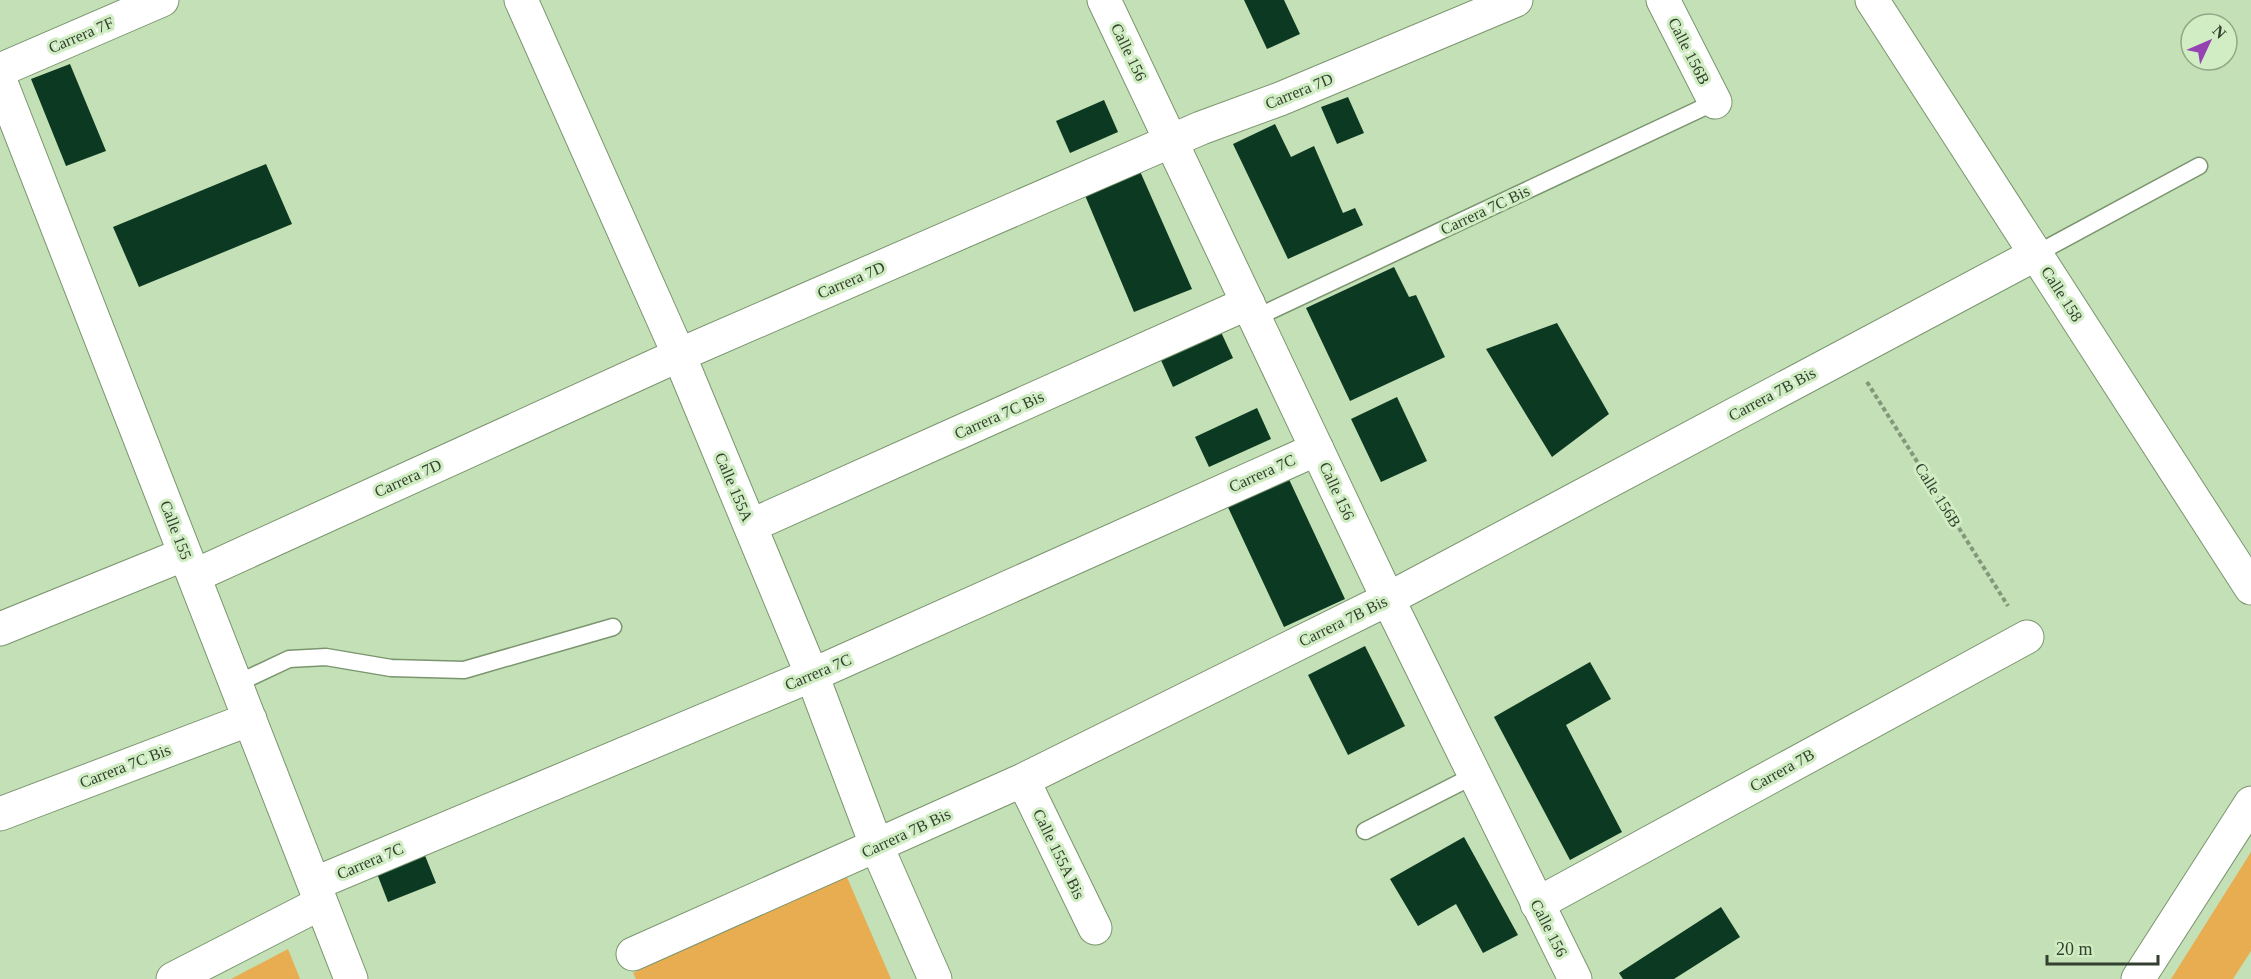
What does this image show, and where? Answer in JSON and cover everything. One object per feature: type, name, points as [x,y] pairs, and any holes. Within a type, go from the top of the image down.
[{"type":"street","name":"Carrera 7F","points":[[0,70],[162,0]]},
{"type":"street","name":"Calle 155A","points":[[521,0],[679,355],[812,675],[877,847],[935,979]]},
{"type":"street","name":"Calle 156","points":[[1104,0],[1388,599],[1575,979]]},
{"type":"street","name":"Carrera 7D","points":[[0,629],[189,565],[1172,140],[1280,99],[1516,0]]},
{"type":"street","name":"Calle 156B","points":[[1664,0],[1714,102]]},
{"type":"street","name":"Calle 158","points":[[1872,0],[2251,588]]},
{"type":"street","name":"Calle 155","points":[[0,80],[351,979]]},
{"type":"street","name":"Carrera 7B Bis","points":[[633,954],[1023,780],[1388,599],[2036,254]]},
{"type":"street","name":"Carrera 7C Bis","points":[[750,526],[1251,311]]},
{"type":"street","name":"Carrera 7C","points":[[173,979],[318,894],[1317,449]]},
{"type":"street","name":"Carrera 7B","points":[[1537,904],[2027,637]]},
{"type":"street","name":"Carrera 7C Bis","points":[[0,814],[250,719]]},
{"type":"street","name":"Calle 155A Bis","points":[[1023,780],[1095,928]]},
{"type":"street","points":[[2138,979],[2251,803]]},
{"type":"lane","name":"Carrera 7C Bis","points":[[1251,311],[1714,102]]},
{"type":"lane","points":[[2036,254],[2199,166]]},
{"type":"lane","points":[[236,684],[288,659],[326,657],[391,669],[464,670],[613,627]]},
{"type":"lane","points":[[1365,831],[1474,775]]},
{"type":"path","name":"Calle 156B","points":[[1849,353],[2027,637]]},
{"type":"shaded area","points":[[2251,852],[2251,951],[2233,979],[2171,979]]},
{"type":"shaded area","points":[[846,875],[891,979],[636,979],[633,973]]},
{"type":"shaded area","points":[[288,949],[300,979],[231,979]]},
{"type":"building","points":[[1244,0],[1284,0],[1300,34],[1267,49]]},
{"type":"building","points":[[70,64],[106,151],[66,166],[31,79]]},
{"type":"building","points":[[1348,97],[1364,133],[1337,144],[1321,107]]},
{"type":"building","points":[[1104,100],[1118,132],[1070,153],[1056,121]]},
{"type":"building","points":[[1275,124],[1291,157],[1314,146],[1343,213],[1355,208],[1363,225],[1288,259],[1233,144]]},
{"type":"building","points":[[266,164],[292,224],[139,287],[113,227]]},
{"type":"building","points":[[1139,169],[1192,289],[1134,312],[1084,193]]},
{"type":"building","points":[[1394,267],[1409,297],[1416,295],[1445,357],[1350,401],[1306,308]]},
{"type":"building","points":[[1557,323],[1609,414],[1552,457],[1486,349]]},
{"type":"building","points":[[1220,330],[1233,358],[1173,387],[1160,358]]},
{"type":"building","points":[[1397,397],[1427,461],[1381,482],[1351,419]]},
{"type":"building","points":[[1257,408],[1271,439],[1209,467],[1195,437]]},
{"type":"building","points":[[1287,475],[1345,599],[1284,627],[1226,503]]},
{"type":"building","points":[[1365,646],[1405,726],[1348,755],[1308,675]]},
{"type":"building","points":[[1590,662],[1611,699],[1566,725],[1622,832],[1570,860],[1494,717]]},
{"type":"building","points":[[1464,837],[1518,935],[1483,953],[1456,904],[1418,926],[1390,879]]},
{"type":"building","points":[[424,853],[436,883],[388,902],[376,871]]},
{"type":"building","points":[[1721,907],[1740,937],[1674,979],[1623,979],[1619,973]]}]
